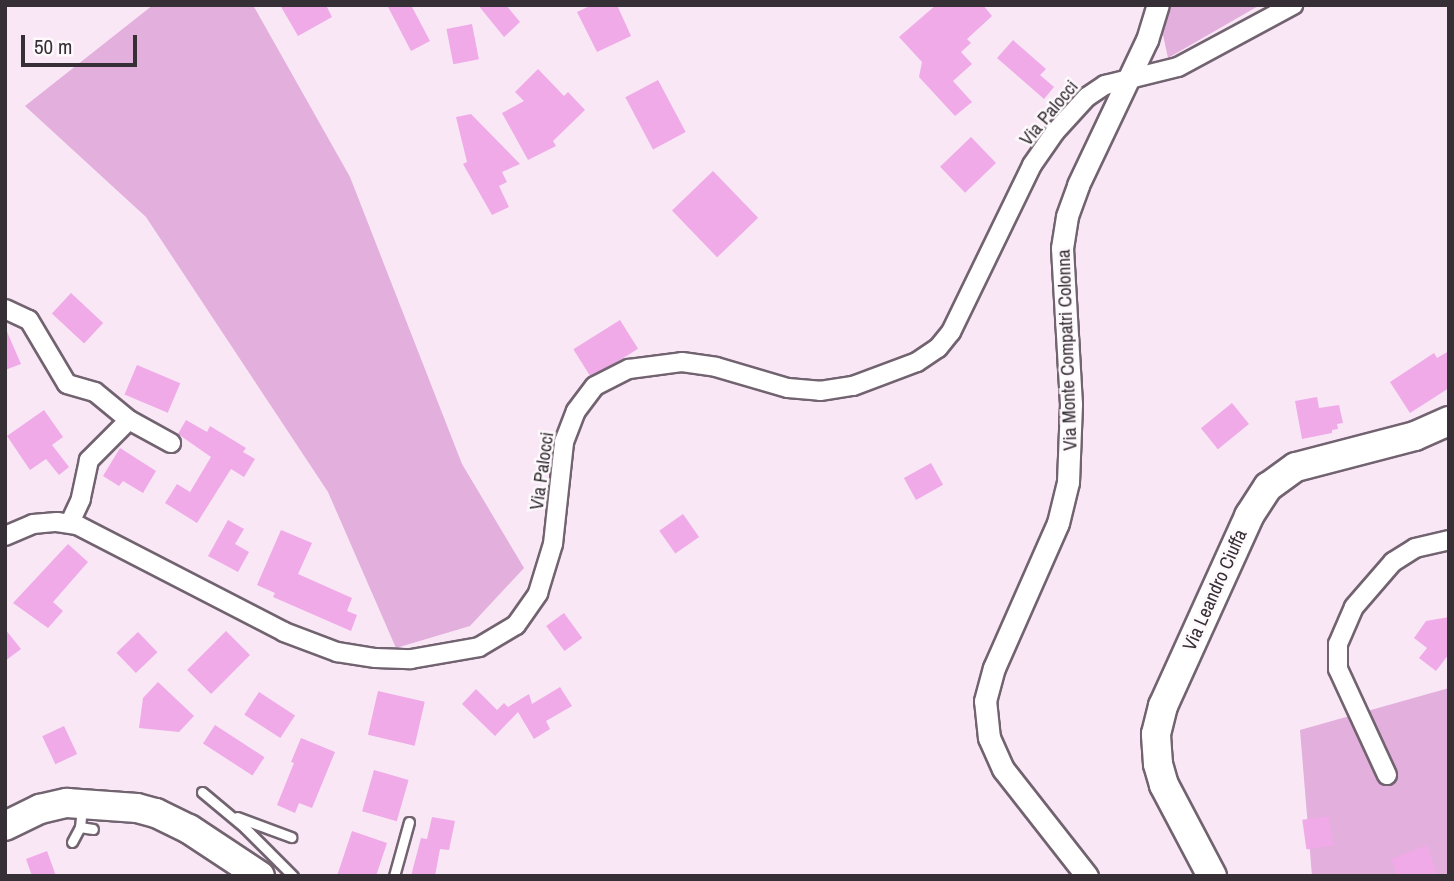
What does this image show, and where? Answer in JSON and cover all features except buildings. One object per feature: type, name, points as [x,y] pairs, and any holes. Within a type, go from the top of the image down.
[{"type":"main road","name":"Via Leandro Ciuffa","points":[[1212,876],[1164,786],[1157,758],[1156,734],[1163,706],[1249,516],[1268,487],[1296,467],[1415,436],[1449,421]]},
{"type":"main road","points":[[5,826],[46,807],[81,815],[156,813],[189,829],[260,876]]},
{"type":"street","name":"Via Monte Compatri Colonna","points":[[1087,876],[1003,769],[989,738],[985,701],[993,668],[1053,534],[1066,496],[1072,439],[1063,233],[1078,185],[1151,31],[1158,5]]},
{"type":"street","name":"Via Palocci","points":[[5,536],[33,524],[70,523],[89,529],[284,632],[320,647],[354,655],[396,660],[436,657],[479,647],[516,625],[538,593],[553,544],[564,442],[576,411],[595,386],[629,369],[682,362],[716,367],[788,388],[831,390],[873,379],[923,359],[938,348],[951,332],[1029,172],[1051,138],[1095,90],[1178,68],[1293,5]]},
{"type":"street","points":[[5,309],[21,314],[29,320],[68,384],[95,392],[129,420],[171,443]]},
{"type":"street","points":[[70,523],[80,499],[89,460],[129,420]]},
{"type":"street","points":[[1387,775],[1338,669],[1338,644],[1354,607],[1393,562],[1415,548],[1449,540]]},
{"type":"lane","points":[[202,792],[228,813],[293,876]]},
{"type":"lane","points":[[228,813],[291,836]]},
{"type":"lane","points":[[81,815],[93,829]]},
{"type":"lane","points":[[72,842],[81,815]]},
{"type":"lane","points":[[394,876],[409,822]]},
{"type":"shaded area","points":[[153,5],[253,5],[350,177],[462,464],[524,568],[470,626],[396,648],[328,492],[146,217],[25,106]]},
{"type":"shaded area","points":[[1165,5],[1260,5],[1168,58],[1162,30]]},
{"type":"shaded area","points":[[1449,688],[1449,876],[1312,876],[1300,730]]}]
